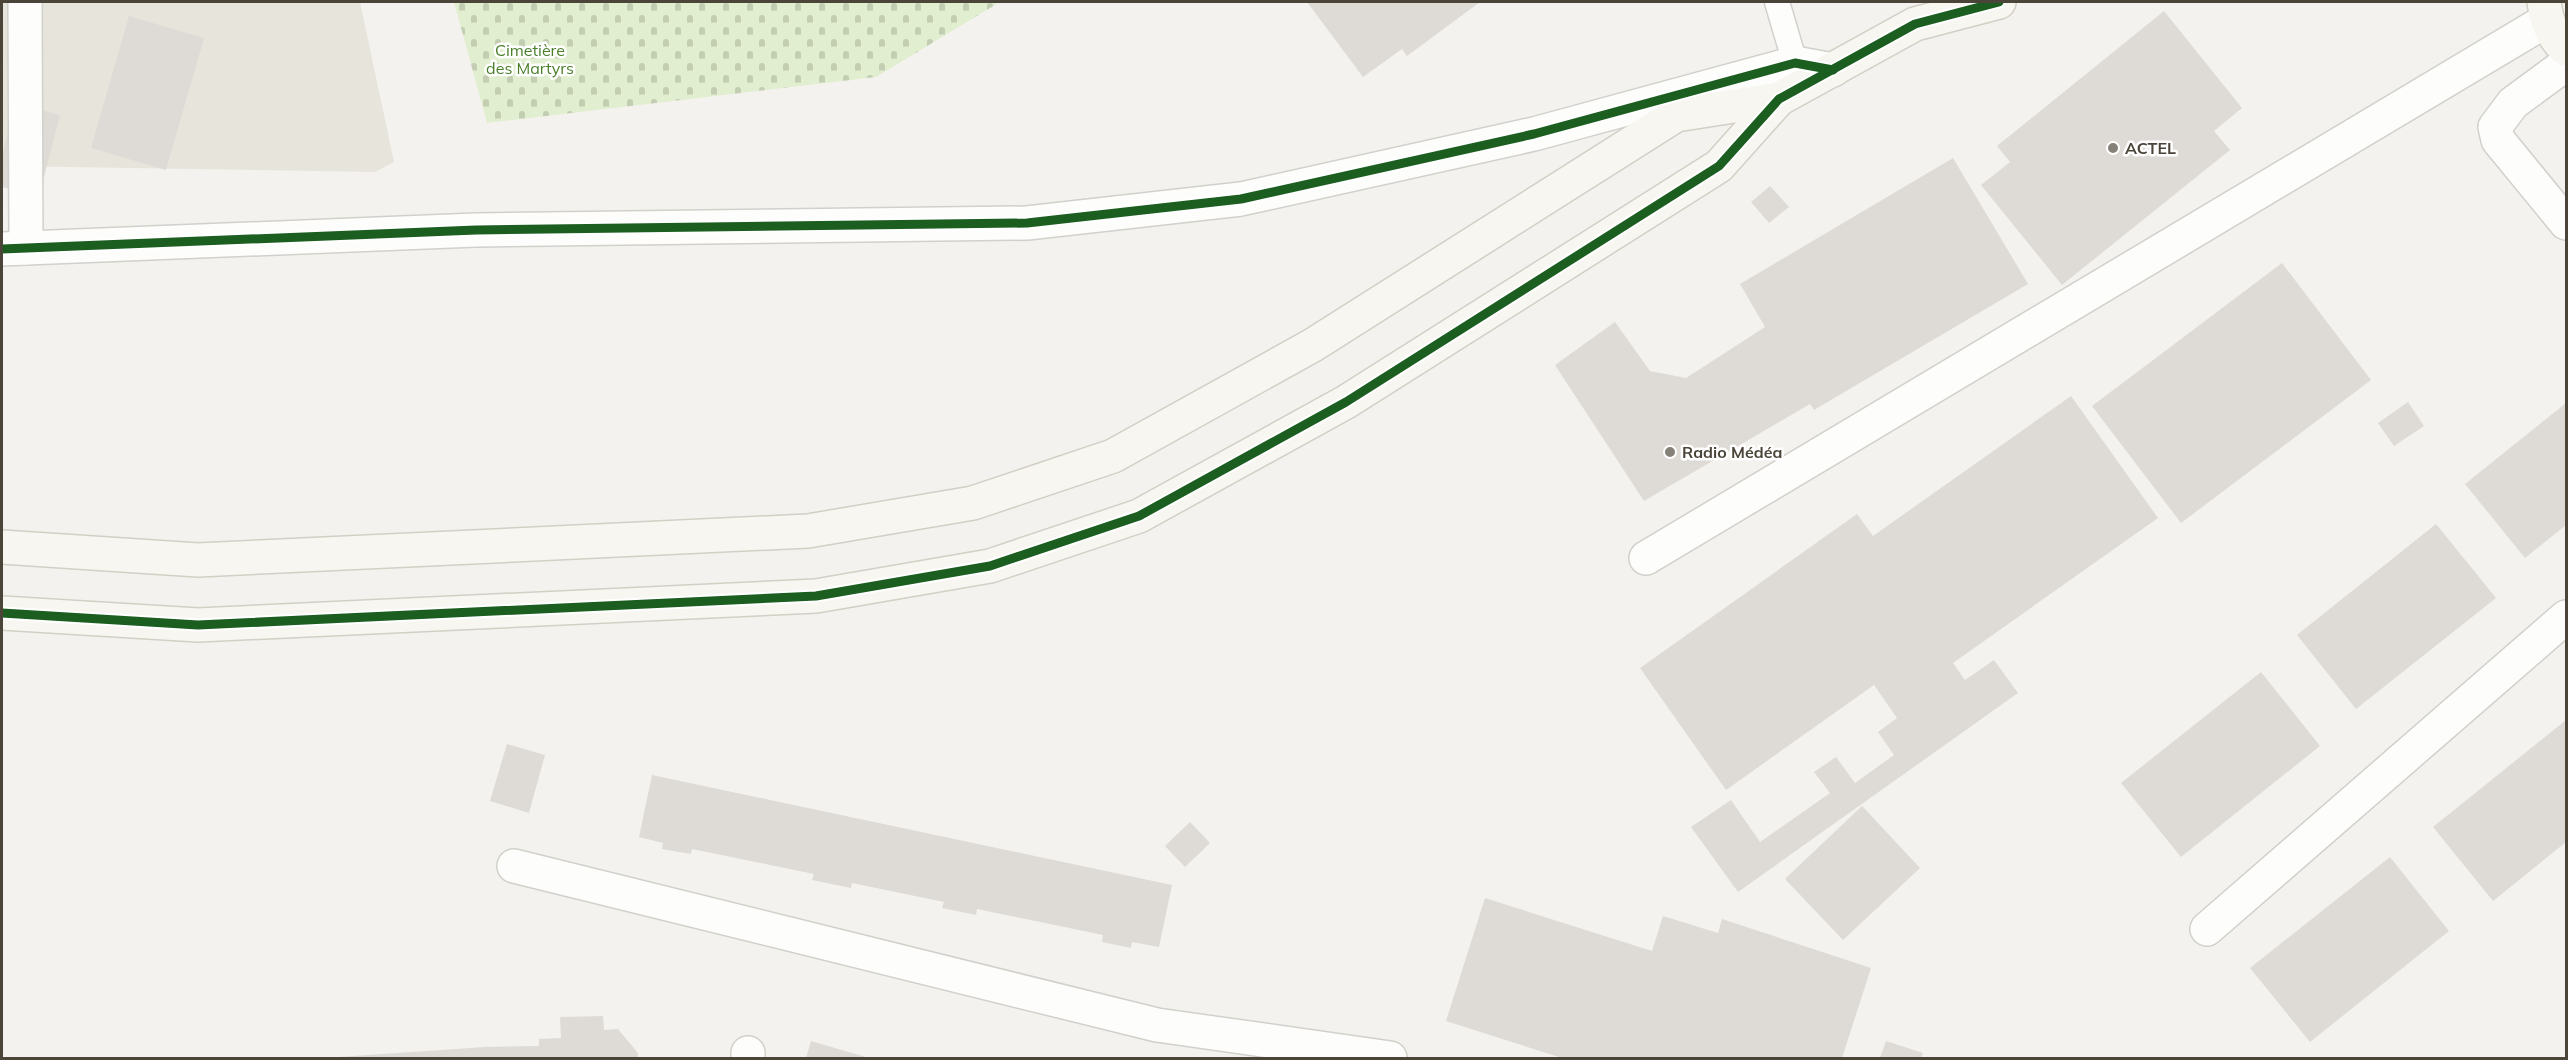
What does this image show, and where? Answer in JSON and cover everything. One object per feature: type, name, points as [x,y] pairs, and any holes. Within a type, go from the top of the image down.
[{"type":"street","points":[[25,2],[14,249],[476,230],[1027,223],[1240,199],[1534,134],[1795,63],[1833,70]]},
{"type":"street","points":[[2,547],[198,560],[808,531],[973,503],[1113,456],[1313,345],[1676,115],[1779,99],[1916,24],[1999,2]]},
{"type":"street","points":[[1646,558],[2546,11],[2554,34],[2566,49]]},
{"type":"street","points":[[2566,63],[2514,103],[2495,127],[2498,140],[2566,223]]},
{"type":"street","points":[[2,613],[198,625],[756,599],[816,596],[990,566],[1139,516],[1346,402],[1719,166],[1779,99]]},
{"type":"street","points":[[2207,929],[2566,617]]},
{"type":"street","points":[[514,866],[1157,1024],[1390,1059]]},
{"type":"lane","points":[[1777,2],[1795,63]]},
{"type":"shaded area","points":[[2,2],[360,2],[394,162],[375,172],[5,166],[2,149]]},
{"type":"green space","name":"Cimetière des Martyrs","points":[[454,2],[1000,2],[876,77],[487,123]]},
{"type":"building","points":[[1307,2],[1480,2],[1407,56],[1402,49],[1363,77]]},
{"type":"building","name":"ACTEL","points":[[2164,11],[2242,108],[2214,131],[2230,150],[2062,285],[1981,185],[2010,162],[1997,146]]},
{"type":"building","points":[[129,16],[204,38],[166,170],[91,148]]},
{"type":"building","points":[[15,103],[60,115],[39,196],[2,187],[2,156]]},
{"type":"building","points":[[1953,158],[2028,284],[1814,410],[1810,404],[1644,501],[1555,365],[1615,322],[1650,371],[1686,378],[1765,327],[1740,284]]},
{"type":"building","points":[[1770,186],[1789,207],[1769,223],[1751,202]]},
{"type":"building","points":[[2282,263],[2371,380],[2181,523],[2092,406]]},
{"type":"building","points":[[2071,396],[2158,518],[1953,663],[1965,680],[1994,660],[2018,693],[1738,892],[1691,827],[1731,800],[1760,842],[1830,793],[1814,772],[1836,757],[1855,783],[1894,755],[1878,732],[1897,718],[1874,685],[1726,790],[1640,668],[1857,514],[1873,536]]},
{"type":"building","points":[[2408,402],[2424,426],[2394,446],[2378,423]]},
{"type":"building","points":[[2566,403],[2566,525],[2525,558],[2465,484]]},
{"type":"building","points":[[2436,524],[2496,598],[2356,709],[2297,635]]},
{"type":"building","points":[[2261,672],[2320,746],[2181,857],[2121,783]]},
{"type":"building","points":[[2566,720],[2566,842],[2493,901],[2433,827]]},
{"type":"building","points":[[507,744],[545,755],[529,813],[490,801]]},
{"type":"building","points":[[652,775],[1172,885],[1159,947],[1132,942],[1131,948],[1102,942],[1103,935],[977,909],[976,915],[942,908],[944,902],[852,883],[851,888],[812,880],[814,874],[692,849],[691,854],[662,849],[663,843],[639,837]]},
{"type":"building","points":[[1862,806],[1920,868],[1843,940],[1785,879]]},
{"type":"building","points":[[1190,822],[1210,843],[1185,867],[1165,846]]},
{"type":"building","points":[[2390,857],[2449,931],[2310,1042],[2250,968]]},
{"type":"building","points":[[1485,898],[1652,951],[1663,916],[1718,933],[1722,919],[1871,968],[1842,1058],[1562,1058],[1446,1021]]},
{"type":"building","points":[[603,1016],[604,1030],[618,1029],[638,1053],[638,1058],[324,1058],[485,1047],[539,1046],[539,1039],[561,1038],[560,1017]]},
{"type":"building","points":[[811,1041],[869,1058],[806,1058]]},
{"type":"building","points":[[1886,1041],[1923,1053],[1921,1058],[1880,1058]]},
{"type":"cycle path","points":[[2,613],[198,625],[816,596],[990,566],[1139,516],[1346,402],[1719,166],[1779,99],[1915,24],[1999,2]]},
{"type":"cycle path","points":[[2,249],[476,230],[1027,223],[1241,199],[1534,134],[1795,63],[1833,70]]},
{"type":"place","name":"ACTEL","points":[[2113,148]]},
{"type":"place","name":"Radio Médéa","points":[[1670,452]]}]
